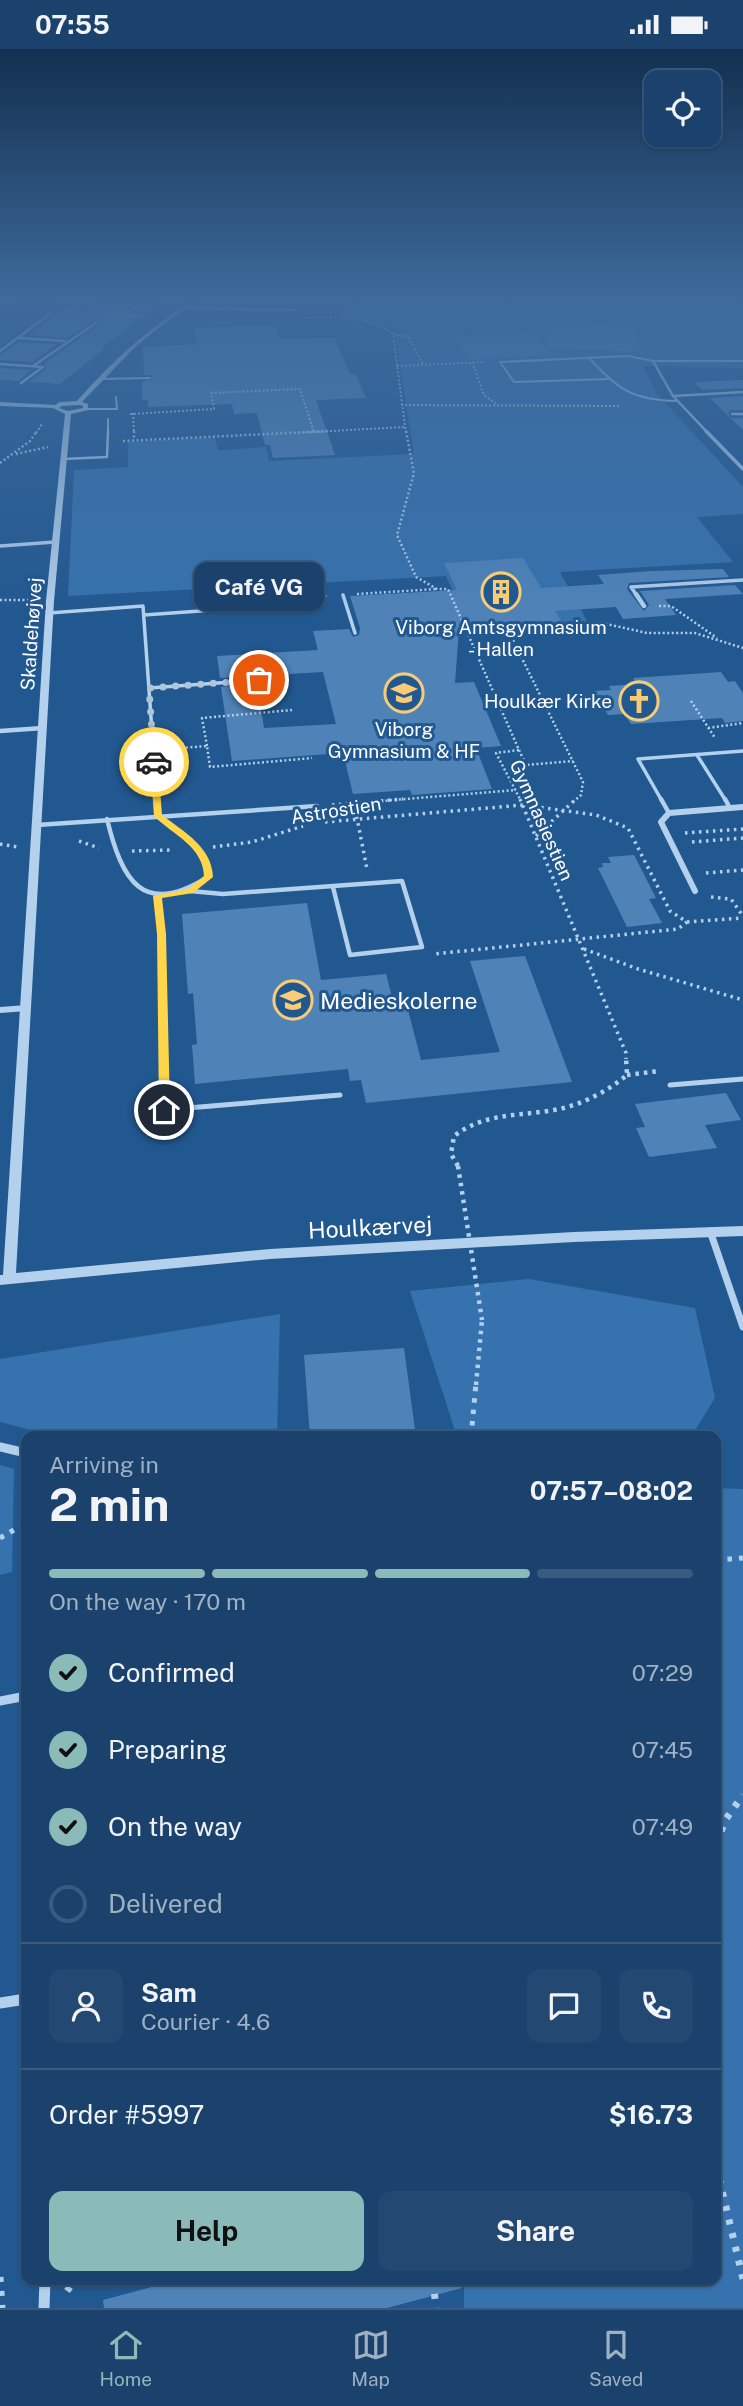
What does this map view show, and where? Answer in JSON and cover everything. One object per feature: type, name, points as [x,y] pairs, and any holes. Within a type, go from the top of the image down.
[{"type":"street","points":[[55,407],[56,411],[68,413],[86,409]]},
{"type":"street","points":[[683,407],[743,469]]},
{"type":"street","name":"Skaldehøjvej","points":[[5,1280],[27,1007],[49,613],[68,413]]},
{"type":"street","points":[[732,414],[743,414]]},
{"type":"street","points":[[735,461],[743,460]]},
{"type":"street","name":"Skaldehøjvej","points":[[0,546],[55,543]]},
{"type":"street","points":[[644,606],[631,587],[743,580]]},
{"type":"street","points":[[0,731],[43,728]]},
{"type":"street","points":[[695,891],[661,822],[669,813],[743,807]]},
{"type":"street","points":[[0,1010],[27,1007]]},
{"type":"street","points":[[710,1231],[743,1327]]},
{"type":"street","name":"Houlkærvej","points":[[5,1280],[270,1254],[743,1231]]},
{"type":"street","points":[[0,1447],[21,1452]]},
{"type":"street","points":[[0,1701],[21,1697]]},
{"type":"street","points":[[0,2003],[21,2000]]},
{"type":"street","points":[[44,2308],[45,2285]]},
{"type":"lane","points":[[86,409],[117,407]]},
{"type":"lane","points":[[63,459],[107,457],[108,419]]},
{"type":"lane","points":[[343,595],[355,633]]},
{"type":"lane","points":[[49,613],[143,606],[158,816],[199,849],[208,865],[208,877],[190,891]]},
{"type":"lane","points":[[144,615],[269,607]]},
{"type":"lane","points":[[149,688],[259,680]]},
{"type":"lane","points":[[669,813],[638,759],[743,751]]},
{"type":"lane","points":[[697,755],[730,808]]},
{"type":"lane","points":[[37,825],[317,806]]},
{"type":"lane","points":[[107,819],[112,848],[132,884],[157,896],[190,891],[223,894],[402,881],[422,947],[350,954],[333,887]]},
{"type":"lane","points":[[157,896],[161,934],[164,1110],[340,1095]]},
{"type":"lane","points":[[670,1085],[743,1079]]},
{"type":"path","points":[[135,440],[133,414],[214,407]]},
{"type":"path","points":[[306,407],[314,432]]},
{"type":"path","name":"Gymnasiestien","points":[[401,407],[414,473],[397,535],[416,577],[437,589],[448,589],[519,750],[496,753],[523,805],[626,1053],[627,1075],[611,1090],[589,1100],[551,1110],[468,1123],[454,1136],[451,1154],[458,1166],[482,1320],[472,1431]]},
{"type":"path","points":[[107,442],[405,427]]},
{"type":"path","points":[[15,454],[66,444]]},
{"type":"path","points":[[0,600],[50,601]]},
{"type":"path","points":[[644,606],[671,606],[719,639]]},
{"type":"path","points":[[466,630],[603,623],[647,633],[695,633],[743,648]]},
{"type":"path","points":[[507,628],[583,782],[581,795],[536,836]]},
{"type":"path","points":[[691,701],[719,745]]},
{"type":"path","points":[[292,710],[202,717],[210,767],[312,758]]},
{"type":"path","points":[[708,728],[743,723]]},
{"type":"path","points":[[153,750],[206,746]]},
{"type":"path","points":[[519,750],[526,765],[573,761]]},
{"type":"path","points":[[317,806],[516,790]]},
{"type":"path","points":[[350,804],[357,818],[370,884]]},
{"type":"path","name":"Astrostien","points":[[315,824],[357,818],[523,805],[596,815],[628,828],[635,837],[670,911],[687,922]]},
{"type":"path","name":"Astrostien","points":[[37,845],[82,841],[90,847],[147,852],[199,849],[252,842],[307,825]]},
{"type":"path","points":[[670,844],[743,838]]},
{"type":"path","points":[[686,874],[743,870]]},
{"type":"path","points":[[422,947],[424,955],[678,929],[687,922],[743,917],[731,899],[695,891]]},
{"type":"path","points":[[583,949],[638,969],[743,1000]]},
{"type":"path","points":[[0,1538],[21,1526]]},
{"type":"path","points":[[721,1560],[743,1558]]},
{"type":"path","points":[[721,1832],[726,1819],[743,1795]]},
{"type":"path","points":[[721,2186],[743,2279]]},
{"type":"path","points":[[0,2277],[2,2308]]},
{"type":"path","points":[[434,2285],[436,2308]]},
{"type":"shaded area","points":[[407,407],[669,407],[743,487],[743,514],[697,517],[733,562],[560,572],[592,630],[474,637],[446,576],[68,596],[74,470],[128,467],[128,442],[215,437],[218,450],[266,447],[269,461],[414,454]]},
{"type":"shaded area","points":[[529,1279],[695,1308],[715,1398],[695,1431],[455,1431],[410,1291]]},
{"type":"shaded area","points":[[280,1314],[277,1431],[35,1431],[0,1422],[0,1359]]},
{"type":"shaded area","points":[[0,1465],[14,1469],[12,1572],[0,1575]]},
{"type":"shaded area","points":[[721,1488],[743,1489],[743,2308],[464,2308],[464,2285],[721,2285]]},
{"type":"building","points":[[233,407],[319,407],[335,455],[273,458],[270,445],[265,445],[257,413],[234,414]]},
{"type":"building","points":[[720,407],[743,407],[743,410],[731,410],[728,413],[731,418],[743,418],[743,430]]},
{"type":"building","name":"Viborg Gymnasium & HF","points":[[523,558],[541,588],[604,584],[598,575],[651,571],[723,569],[729,577],[629,583],[627,589],[644,611],[649,605],[640,591],[735,585],[743,594],[665,599],[676,615],[623,619],[616,607],[555,611],[562,622],[459,629],[455,683],[474,682],[501,746],[476,748],[492,789],[412,795],[410,790],[353,794],[343,753],[232,761],[221,687],[257,684],[264,728],[336,724],[323,672],[220,678],[217,656],[318,650],[313,631],[349,629],[353,637],[359,635],[360,628],[350,596],[457,590],[444,563]]},
{"type":"building","name":"Houlkær Kirke","points":[[721,672],[728,682],[735,681],[743,693],[743,721],[725,723],[722,718],[631,724],[625,714],[608,715],[594,691],[611,690],[609,686],[637,684],[633,678]]},
{"type":"building","points":[[634,855],[656,898],[649,899],[662,923],[627,927],[598,868],[603,867],[602,863],[611,863],[608,857]]},
{"type":"building","name":"Medieskolerne","points":[[307,903],[321,980],[386,974],[395,1008],[407,1006],[421,1060],[500,1052],[470,961],[525,956],[572,1082],[366,1103],[361,1080],[350,1081],[348,1069],[195,1084],[192,1045],[197,1044],[193,993],[188,994],[182,914]]},
{"type":"building","points":[[726,1093],[741,1120],[705,1125],[717,1148],[649,1157],[636,1128],[645,1127],[635,1104]]},
{"type":"building","points":[[404,1348],[415,1431],[310,1431],[304,1355]]},
{"type":"building","points":[[159,2285],[462,2285],[462,2288],[387,2308],[104,2308],[103,2300]]},
{"type":"way so far","points":[[154,762],[149,688],[259,680]]},
{"type":"place","name":"Viborg Amtsgymnasium - Hallen","points":[[501,592]]},
{"type":"place","name":"Café VG","points":[[259,680]]},
{"type":"place","name":"Viborg Gymnasium & HF","points":[[404,693]]},
{"type":"place","name":"Houlkær Kirke","points":[[639,701]]},
{"type":"place","name":"Medieskolerne","points":[[293,1000]]},
{"type":"route","points":[[154,762],[158,816],[199,849],[208,865],[208,877],[190,891],[157,896],[161,934],[164,1110]]}]
